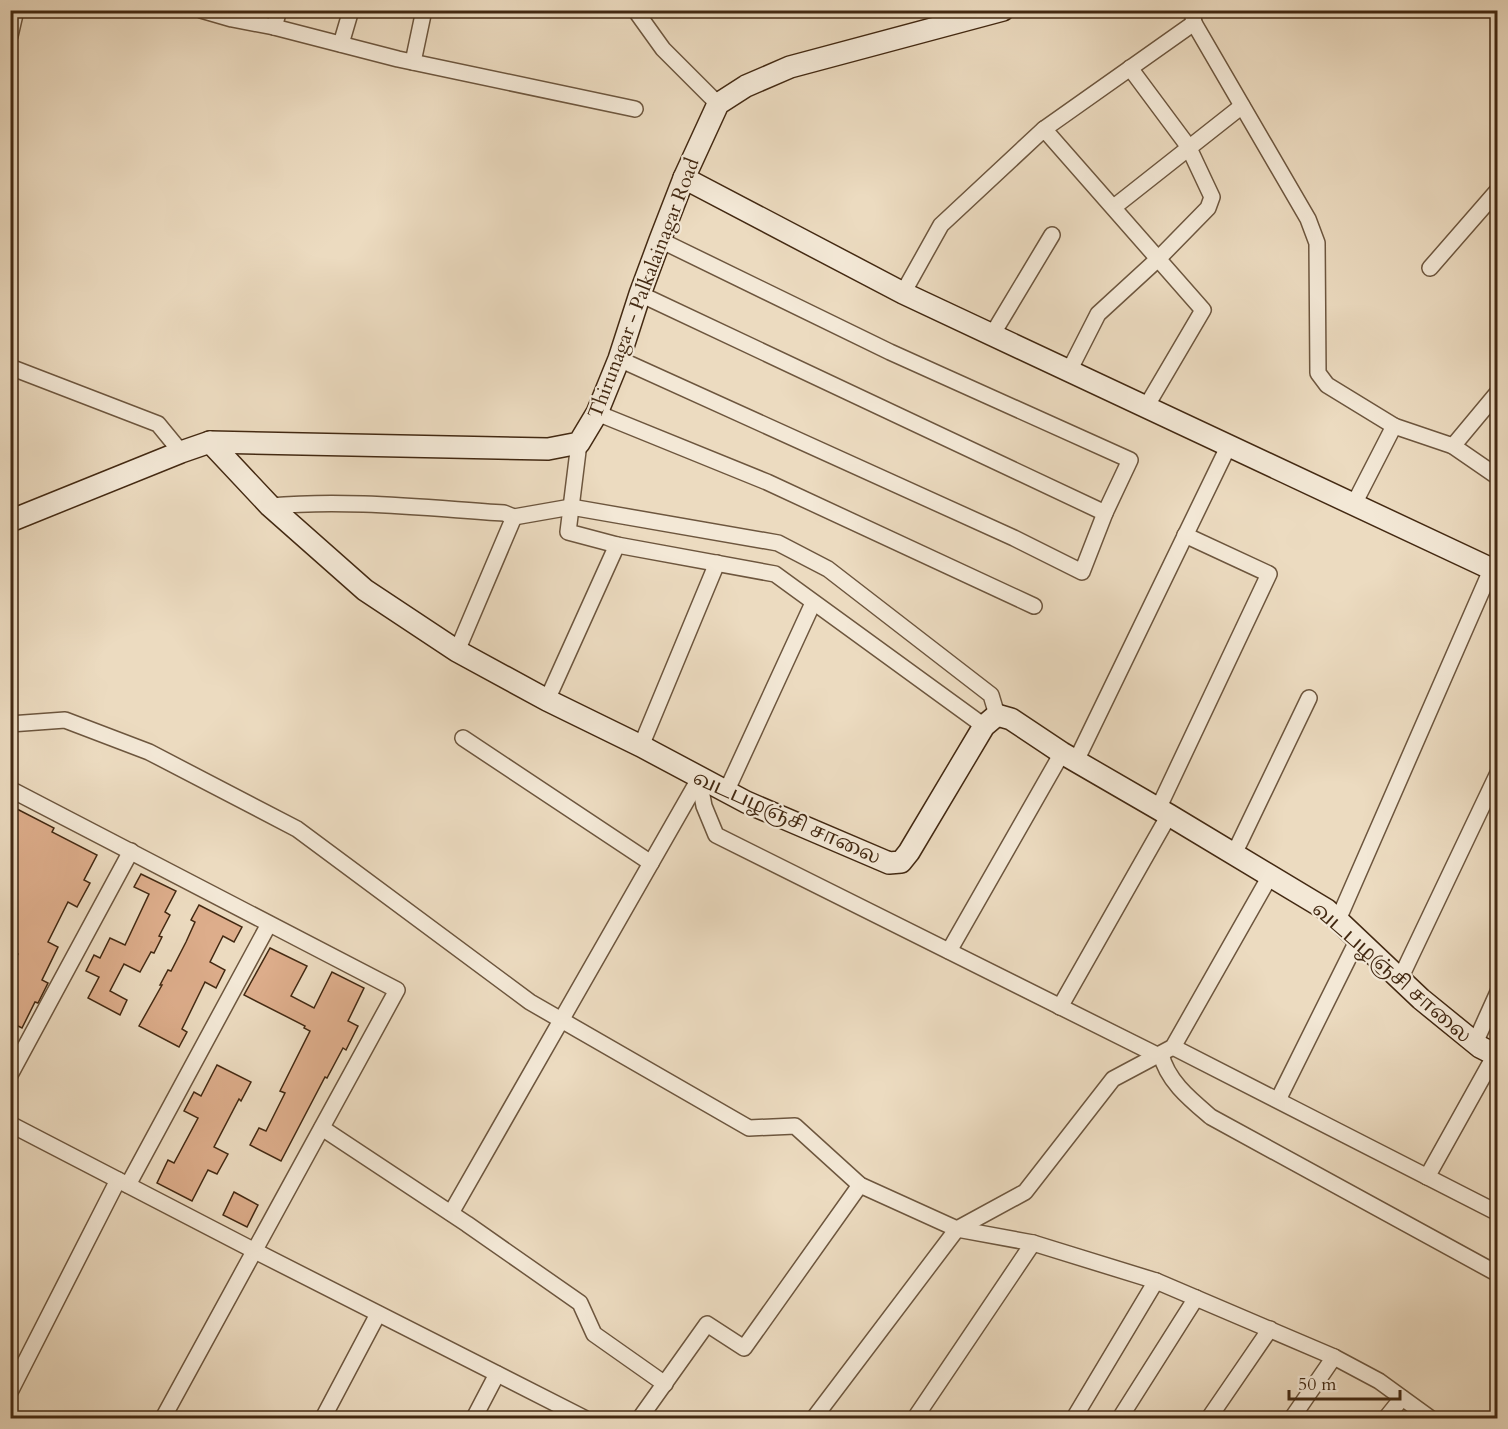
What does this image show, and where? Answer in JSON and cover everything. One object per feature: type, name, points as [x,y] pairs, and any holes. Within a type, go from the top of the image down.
[{"type":"street","points":[[10,36],[16,10]]},
{"type":"street","points":[[201,10],[413,62],[635,109]]},
{"type":"street","points":[[274,27],[279,10]]},
{"type":"street","points":[[340,44],[351,10]]},
{"type":"street","points":[[413,62],[424,10]]},
{"type":"street","points":[[635,10],[663,49],[718,104],[746,86],[790,67],[1003,10]]},
{"type":"street","points":[[903,293],[941,225],[1044,129],[1130,68],[1193,17],[1308,219],[1317,243],[1318,373],[1327,385],[1394,426],[1453,446],[1497,477]]},
{"type":"street","points":[[1070,371],[1098,314],[1159,258],[1208,208],[1212,197],[1188,146],[1130,68]]},
{"type":"street","name":"Thirunagar - Palkalainagar Road","points":[[10,521],[210,442],[548,449],[579,443],[597,413],[620,359],[660,240],[684,178],[718,104]]},
{"type":"street","points":[[1114,207],[1188,146],[1242,106]]},
{"type":"street","points":[[1044,129],[1203,310],[1146,407]]},
{"type":"street","points":[[684,178],[903,293],[1496,572],[1338,920]]},
{"type":"street","points":[[1430,268],[1497,190]]},
{"type":"street","points":[[992,335],[1052,236]]},
{"type":"street","points":[[620,359],[1014,538],[1082,572],[1105,513],[1130,460],[890,352],[660,240]]},
{"type":"street","points":[[640,294],[1105,513]]},
{"type":"street","points":[[10,367],[158,424],[181,452]]},
{"type":"street","points":[[1453,446],[1497,392]]},
{"type":"street","points":[[597,413],[767,482],[1034,606]]},
{"type":"street","points":[[1354,504],[1394,426]]},
{"type":"street","name":"வடபழஞ்சி சாலை","points":[[210,442],[270,506],[365,590],[457,651],[547,700],[641,746],[699,779],[889,863],[901,862],[909,852],[991,721],[1011,719],[1069,757],[1327,910],[1421,999],[1475,1043],[1496,1056]]},
{"type":"street","points":[[579,443],[568,532],[618,545],[775,574],[813,603],[991,721]]},
{"type":"street","points":[[949,951],[1069,757],[1229,446]]},
{"type":"street","points":[[270,506],[305,503],[362,503],[504,513],[514,517],[571,507],[778,543],[828,568],[991,695],[991,721]]},
{"type":"street","points":[[457,651],[514,517]]},
{"type":"street","points":[[1060,1007],[1164,812],[1269,574],[1185,535]]},
{"type":"street","points":[[547,700],[618,545]]},
{"type":"street","points":[[641,746],[717,563]]},
{"type":"street","points":[[726,792],[813,603]]},
{"type":"street","points":[[1234,854],[1309,698]]},
{"type":"street","points":[[10,724],[65,720],[149,752],[297,829],[531,1002],[749,1128],[795,1126],[860,1185],[957,1229],[1033,1243],[1156,1281],[1334,1357],[1379,1381],[1430,1419]]},
{"type":"street","points":[[463,738],[651,863]]},
{"type":"street","points":[[1400,979],[1497,773]]},
{"type":"street","points":[[451,1213],[699,779]]},
{"type":"street","points":[[699,779],[704,806],[716,835],[1060,1007],[1278,1101],[1497,1213]]},
{"type":"street","points":[[10,789],[397,990],[163,1419]]},
{"type":"street","points":[[10,1075],[131,851]]},
{"type":"street","points":[[1270,876],[1164,1052],[1163,1063],[1182,1092],[1212,1117],[1497,1274]]},
{"type":"street","points":[[10,1392],[123,1182],[269,924]]},
{"type":"street","points":[[1278,1101],[1358,939]]},
{"type":"street","points":[[1475,1043],[1497,992]]},
{"type":"street","points":[[814,1419],[957,1229],[1025,1192],[1113,1079],[1164,1052]]},
{"type":"street","points":[[1427,1177],[1496,1056]]},
{"type":"street","points":[[10,1124],[584,1419]]},
{"type":"street","points":[[322,1128],[451,1213],[580,1303],[594,1334],[665,1384]]},
{"type":"street","points":[[640,1419],[707,1324],[744,1348],[860,1185]]},
{"type":"street","points":[[915,1419],[1033,1243]]},
{"type":"street","points":[[1074,1419],[1156,1281]]},
{"type":"street","points":[[1120,1419],[1196,1298]]},
{"type":"street","points":[[323,1419],[378,1314]]},
{"type":"street","points":[[1209,1419],[1270,1329]]},
{"type":"street","points":[[1292,1419],[1334,1357]]},
{"type":"street","points":[[474,1419],[497,1374]]},
{"type":"street","points":[[1386,1419],[1402,1398]]},
{"type":"building","points":[[17,809],[54,828],[52,832],[97,855],[84,880],[90,883],[77,907],[68,902],[48,942],[58,947],[42,980],[48,983],[22,1028],[10,1022],[10,969],[18,954],[10,950],[10,822]]},
{"type":"building","points":[[141,874],[176,891],[165,912],[170,915],[159,936],[162,937],[154,953],[151,952],[140,972],[124,964],[110,991],[127,1000],[120,1015],[88,998],[99,977],[86,971],[94,955],[100,958],[110,938],[125,945],[149,894],[134,887]]},
{"type":"building","points":[[199,905],[242,927],[234,942],[223,936],[210,962],[225,970],[216,988],[205,982],[182,1029],[187,1032],[179,1047],[139,1026],[168,970],[171,971],[186,942],[195,922],[191,920]]},
{"type":"building","points":[[270,948],[307,966],[291,996],[314,1008],[332,972],[364,988],[348,1021],[358,1026],[346,1050],[343,1048],[327,1078],[325,1077],[281,1161],[250,1145],[259,1128],[266,1131],[285,1093],[280,1091],[310,1031],[304,1028],[305,1026],[244,995]]},
{"type":"building","points":[[217,1065],[251,1082],[241,1101],[239,1099],[214,1147],[228,1154],[217,1174],[208,1170],[192,1201],[157,1183],[168,1160],[174,1163],[198,1118],[184,1111],[194,1092],[201,1096]]},
{"type":"building","points":[[234,1192],[258,1205],[247,1227],[223,1215]]}]
